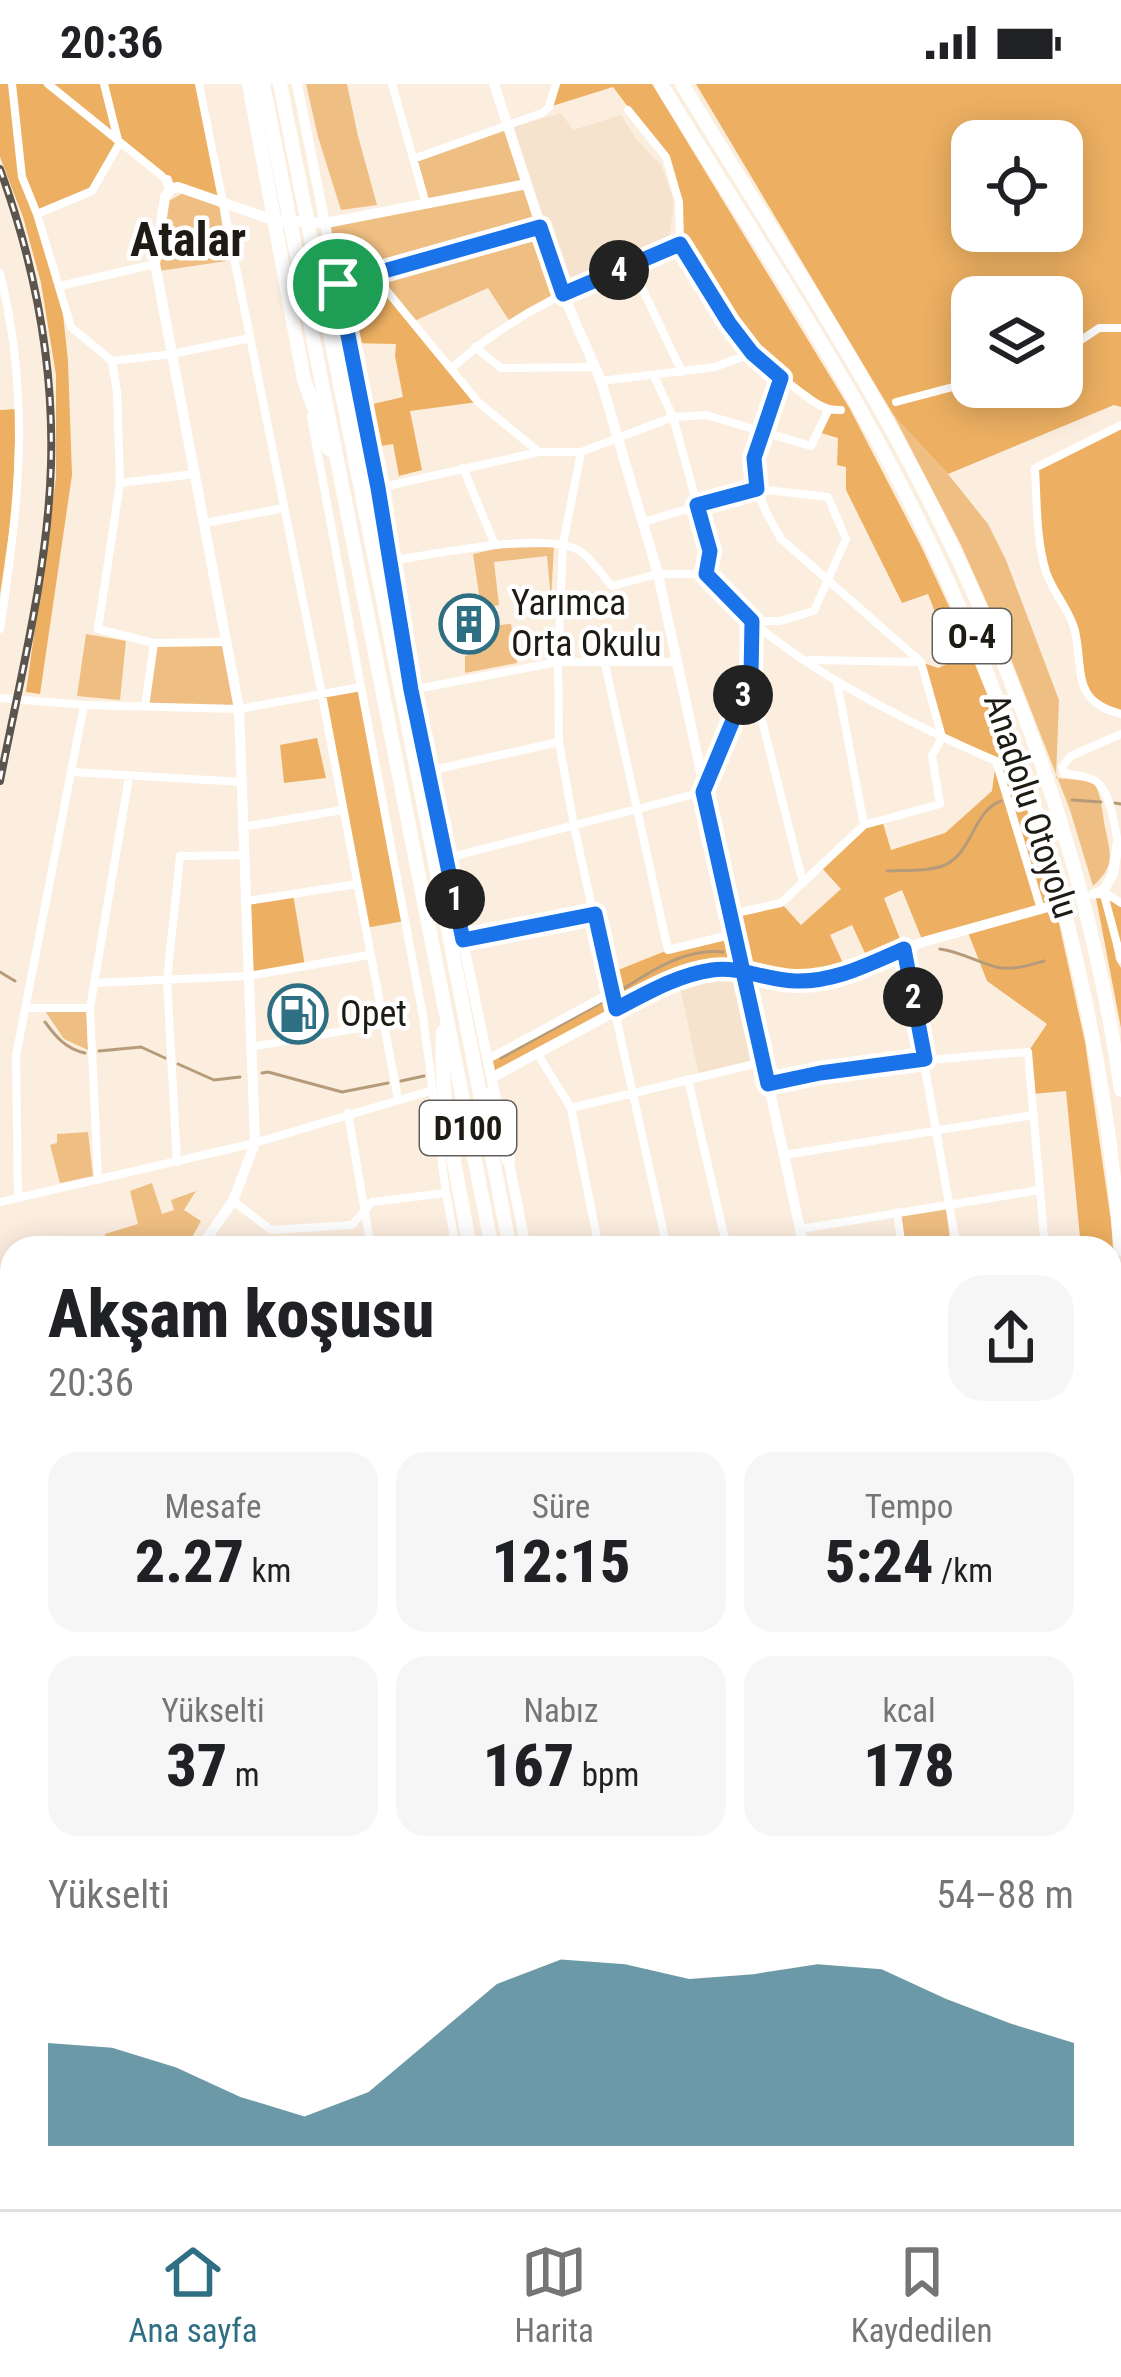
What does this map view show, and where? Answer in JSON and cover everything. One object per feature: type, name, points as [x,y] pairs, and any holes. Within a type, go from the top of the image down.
[{"type":"highway","points":[[249,84],[304,380],[346,500]]},
{"type":"highway","name":"D100","points":[[263,84],[490,1236]]},
{"type":"highway","name":"D100","points":[[280,84],[509,1236]]},
{"type":"highway","name":"Anadolu Otoyolu","points":[[661,84],[883,452],[964,617],[1000,705],[1032,795],[1072,935],[1104,1101],[1120,1236]]},
{"type":"highway","name":"Anadolu Otoyolu","points":[[682,84],[900,444],[986,624],[1072,856],[1091,924],[1121,1090]]},
{"type":"highway","points":[[445,1009],[442,1060],[468,1236]]},
{"type":"highway","points":[[467,1027],[508,1159]]},
{"type":"main road","points":[[297,84],[378,488],[411,690],[524,1236]]},
{"type":"main road","points":[[494,84],[563,294],[601,381],[658,574],[801,1236]]},
{"type":"main road","points":[[208,1236],[233,1201],[255,1143],[248,901],[239,709],[155,265],[171,186],[273,220],[326,223],[526,184]]},
{"type":"main road","points":[[1098,892],[1113,874],[1119,842]]},
{"type":"main road","points":[[491,1078],[678,978],[716,970],[795,981],[848,974],[904,949],[1055,905]]},
{"type":"street","points":[[12,84],[22,177],[71,327],[112,361],[117,392],[120,482],[98,629],[154,643],[224,642]]},
{"type":"street","points":[[48,84],[171,186]]},
{"type":"street","points":[[37,214],[92,191],[119,144],[104,84]]},
{"type":"street","points":[[199,84],[398,1100]]},
{"type":"street","points":[[392,84],[426,204]]},
{"type":"street","points":[[413,159],[542,113],[549,107],[556,84]]},
{"type":"street","points":[[628,110],[666,157],[680,202],[680,244],[729,323],[752,353],[781,378],[828,411],[841,410]]},
{"type":"street","points":[[338,284],[540,227]]},
{"type":"street","points":[[451,369],[510,322],[680,244]]},
{"type":"street","points":[[60,286],[155,265]]},
{"type":"street","points":[[631,265],[682,372]]},
{"type":"street","points":[[0,273],[15,343],[21,418],[16,506],[0,629]]},
{"type":"street","points":[[373,274],[478,402],[539,452]]},
{"type":"street","points":[[1083,339],[1099,328],[1121,328]]},
{"type":"street","points":[[112,361],[250,338]]},
{"type":"street","points":[[475,347],[501,368],[596,367]]},
{"type":"street","points":[[601,381],[715,367],[752,353]]},
{"type":"street","points":[[654,376],[673,416],[710,551],[706,574]]},
{"type":"street","points":[[730,915],[781,903],[864,825],[940,804],[932,756],[942,737],[921,662],[782,539],[757,489],[754,458],[781,378]]},
{"type":"street","points":[[304,380],[423,1016],[454,1236]]},
{"type":"street","points":[[896,402],[951,388]]},
{"type":"street","points":[[378,488],[539,452],[580,452],[673,416],[706,415],[811,446],[828,411]]},
{"type":"street","points":[[1121,425],[1035,467],[1041,553],[1048,578],[1075,628],[1084,690],[1100,708],[1121,714]]},
{"type":"street","points":[[580,452],[563,544],[559,742],[664,1236]]},
{"type":"street","points":[[463,468],[495,545]]},
{"type":"street","points":[[120,482],[194,474]]},
{"type":"street","points":[[642,522],[757,489],[828,497],[846,539],[814,610],[780,621],[752,621]]},
{"type":"street","points":[[203,524],[284,508]]},
{"type":"street","points":[[390,561],[495,545],[563,544],[582,552],[612,586],[658,574],[706,574],[752,621],[837,680],[996,761],[1041,909]]},
{"type":"street","points":[[752,621],[751,677],[802,883]]},
{"type":"street","points":[[146,706],[154,643]]},
{"type":"street","points":[[806,659],[921,662]]},
{"type":"street","points":[[411,690],[558,662],[675,662]]},
{"type":"street","points":[[605,664],[668,950],[734,934]]},
{"type":"street","points":[[447,858],[703,792],[751,677]]},
{"type":"street","points":[[837,680],[864,825]]},
{"type":"street","points":[[0,698],[239,709],[361,687]]},
{"type":"street","points":[[18,1198],[16,1056],[84,705]]},
{"type":"street","points":[[1119,842],[1099,784],[1064,773],[1063,767],[1071,756],[1121,734]]},
{"type":"street","points":[[428,771],[559,742]]},
{"type":"street","points":[[72,772],[242,782]]},
{"type":"street","points":[[98,1180],[90,1008],[129,777]]},
{"type":"street","points":[[243,827],[343,810]]},
{"type":"street","points":[[177,1162],[167,981],[180,856],[245,855]]},
{"type":"street","points":[[248,901],[357,884]]},
{"type":"street","points":[[1098,892],[1121,903]]},
{"type":"street","points":[[1098,892],[1121,958]]},
{"type":"street","points":[[463,940],[595,914]]},
{"type":"street","points":[[904,949],[955,1236]]},
{"type":"street","points":[[94,983],[248,976],[370,955]]},
{"type":"street","points":[[488,1059],[612,992]]},
{"type":"street","points":[[26,1008],[90,1008]]},
{"type":"street","points":[[251,1047],[382,1024]]},
{"type":"street","points":[[768,1084],[925,1059],[1028,1052],[1044,1236]]},
{"type":"street","points":[[537,1053],[571,1108],[597,1236]]},
{"type":"street","points":[[571,1108],[763,1062]]},
{"type":"street","points":[[688,1078],[721,1236]]},
{"type":"street","points":[[0,1202],[255,1143],[433,1090]]},
{"type":"street","points":[[348,1113],[369,1236]]},
{"type":"street","points":[[784,1155],[1034,1115]]},
{"type":"street","points":[[799,1229],[1040,1190]]},
{"type":"street","points":[[233,1201],[271,1230],[352,1225],[371,1202],[446,1193]]},
{"type":"street","points":[[897,1212],[900,1236]]},
{"type":"shaded area","points":[[0,84],[199,84],[223,203],[178,187],[120,144],[92,191],[37,214],[60,286],[72,475],[40,694],[26,692],[56,478],[56,375],[41,283],[0,157]]},
{"type":"shaded area","points":[[306,84],[347,84],[377,205],[341,210]]},
{"type":"shaded area","points":[[556,84],[652,84],[850,409],[922,548],[1008,746],[1055,905],[1085,1042],[1112,1236],[1080,1236],[1066,1091],[1032,1094],[1028,1052],[1047,1024],[987,981],[967,930],[923,942],[902,890],[884,898],[904,949],[870,964],[852,925],[830,935],[848,974],[795,981],[744,971],[678,978],[491,1078],[488,1059],[612,993],[608,974],[668,950],[734,934],[730,915],[781,903],[801,925],[841,889],[821,867],[864,825],[882,820],[891,850],[945,833],[992,791],[996,761],[942,737],[921,662],[938,668],[954,661],[928,594],[902,603],[846,490],[846,467],[837,465],[838,438],[818,432],[827,411],[752,353],[680,244],[679,202],[666,157],[613,87],[549,107]]},
{"type":"shaded area","points":[[696,84],[1121,84],[1121,407],[1114,405],[948,474],[894,416]]},
{"type":"shaded area","points":[[561,113],[573,130],[621,115],[661,165],[674,200],[669,242],[560,285],[509,128]]},
{"type":"shaded area","points":[[508,124],[563,294],[510,322],[488,288],[412,322],[338,284],[326,223],[425,204],[413,159]]},
{"type":"shaded area","points":[[185,192],[219,203],[227,261],[159,271],[167,202]]},
{"type":"shaded area","points":[[373,274],[478,402],[410,411],[422,470],[399,476],[393,444],[381,446],[373,404],[403,397],[396,344],[349,343],[338,284]]},
{"type":"shaded area","points":[[16,409],[13,505],[0,595],[0,410]]},
{"type":"shaded area","points":[[894,416],[988,524],[1006,560],[1059,700],[1056,774],[961,545]]},
{"type":"shaded area","points":[[1121,425],[1121,714],[1100,708],[1085,690],[1074,627],[1041,553],[1035,468]]},
{"type":"shaded area","points":[[554,547],[551,600],[547,556],[494,562],[499,605],[488,607],[492,626],[511,624],[517,663],[465,673],[465,656],[485,651],[477,611],[456,615],[454,607],[480,601],[473,554],[500,548]]},
{"type":"shaded area","points":[[86,634],[126,641],[120,700],[77,696]]},
{"type":"shaded area","points":[[224,642],[239,709],[145,707],[154,643]]},
{"type":"shaded area","points":[[361,687],[405,921],[365,928],[322,695]]},
{"type":"shaded area","points":[[317,738],[326,778],[284,783],[280,745]]},
{"type":"shaded area","points":[[1058,778],[1089,781],[1099,793],[1110,856],[1106,871],[1093,886],[1070,810]]},
{"type":"shaded area","points":[[1103,891],[1121,903],[1121,959],[1109,921],[1121,968],[1121,1028],[1096,898],[1103,899]]},
{"type":"shaded area","points":[[293,894],[305,966],[248,976],[247,901]]},
{"type":"shaded area","points":[[744,971],[763,1062],[699,1076],[678,978]]},
{"type":"shaded area","points":[[87,1010],[88,1050],[64,1039],[45,1011]]},
{"type":"shaded area","points":[[88,1132],[93,1176],[60,1183],[50,1145],[57,1143],[57,1134]]},
{"type":"shaded area","points":[[152,1183],[162,1214],[174,1210],[171,1200],[196,1191],[184,1210],[201,1221],[193,1236],[105,1236],[138,1224],[130,1191]]},
{"type":"shaded area","points":[[946,1208],[950,1236],[903,1236],[900,1216]]},
{"type":"waterway","points":[[1072,800],[1101,802]]},
{"type":"waterway","points":[[887,871],[945,865],[962,851],[984,813],[1001,801]]},
{"type":"waterway","points":[[1115,803],[1121,804]]},
{"type":"waterway","points":[[940,949],[1002,968],[1044,961]]},
{"type":"waterway","points":[[620,991],[681,957],[723,952]]},
{"type":"waterway","points":[[0,972],[15,981]]},
{"type":"waterway","points":[[501,1058],[606,1000]]},
{"type":"waterway","points":[[45,1022],[62,1042],[85,1053]]},
{"type":"waterway","points":[[99,1051],[141,1047],[165,1058]]},
{"type":"waterway","points":[[178,1064],[214,1080],[240,1077]]},
{"type":"waterway","points":[[262,1073],[342,1092],[388,1083]]},
{"type":"waterway","points":[[401,1081],[424,1076]]},
{"type":"railway","points":[[0,169],[40,315],[51,427],[45,545],[0,781]]},
{"type":"place","name":"Yarımca Orta Okulu","points":[[469,624]]},
{"type":"place","name":"Opet","points":[[298,1014]]},
{"type":"district","name":"Atalar","points":[[188,239]]},
{"type":"route","points":[[338,284],[411,690],[463,940],[595,914],[616,1009],[678,978],[716,970],[744,971],[795,981],[848,974],[904,949],[925,1059],[768,1084],[744,971],[703,792],[751,677],[752,621],[706,574],[710,551],[697,505],[757,489],[754,458],[781,378],[752,353],[729,323],[680,244],[563,294],[540,227],[338,284]]}]
